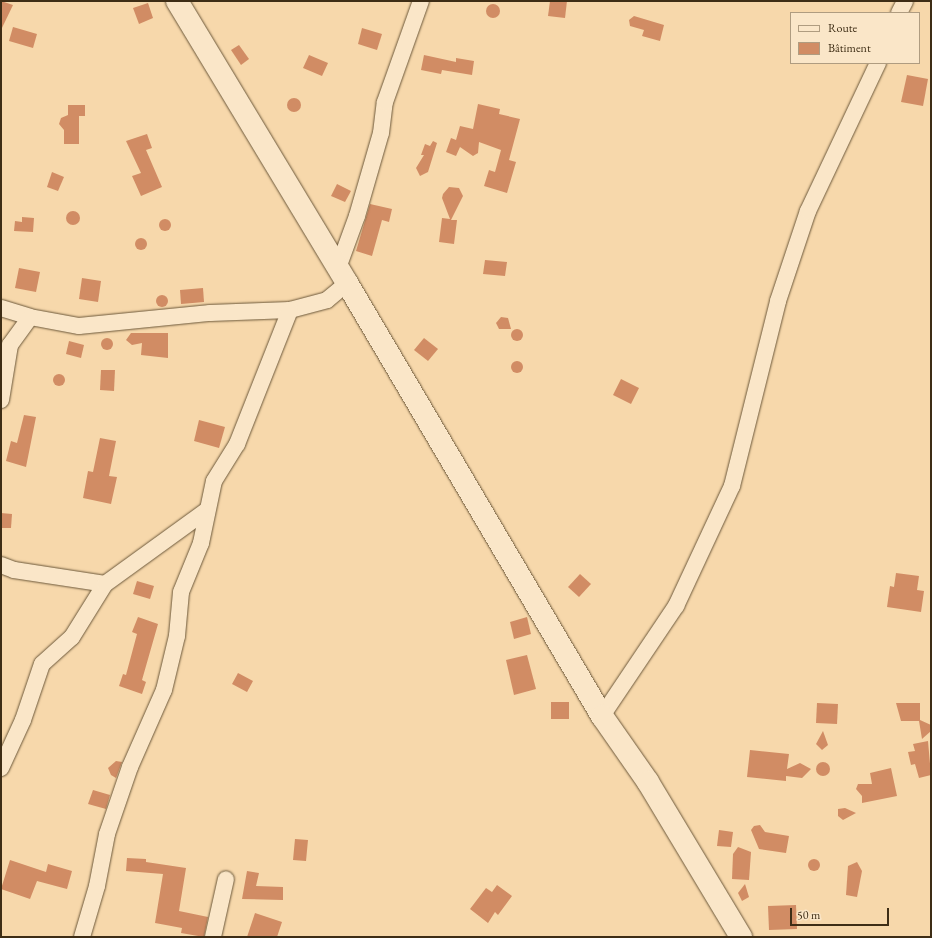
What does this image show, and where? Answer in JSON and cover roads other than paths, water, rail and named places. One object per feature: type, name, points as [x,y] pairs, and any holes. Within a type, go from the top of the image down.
[{"type":"main road","points":[[176,1],[342,275],[602,716],[648,782],[741,937]]},
{"type":"street","points":[[1,308],[30,317],[79,326],[210,313],[290,310],[326,300],[342,275],[378,140],[385,102],[421,1]]},
{"type":"street","points":[[900,12],[905,1]]},
{"type":"street","points":[[602,716],[676,606],[732,486],[778,302],[808,211],[878,64]]},
{"type":"street","points":[[82,937],[97,886],[107,834],[130,767],[164,690],[177,636],[181,592],[201,543],[206,511],[214,481],[237,444],[290,310]]},
{"type":"street","points":[[1,400],[6,346],[30,317]]},
{"type":"street","points":[[1,768],[23,720],[42,664],[72,637],[105,584],[206,511]]},
{"type":"street","points":[[1,565],[14,570],[105,584]]},
{"type":"street","points":[[213,937],[226,879]]}]
